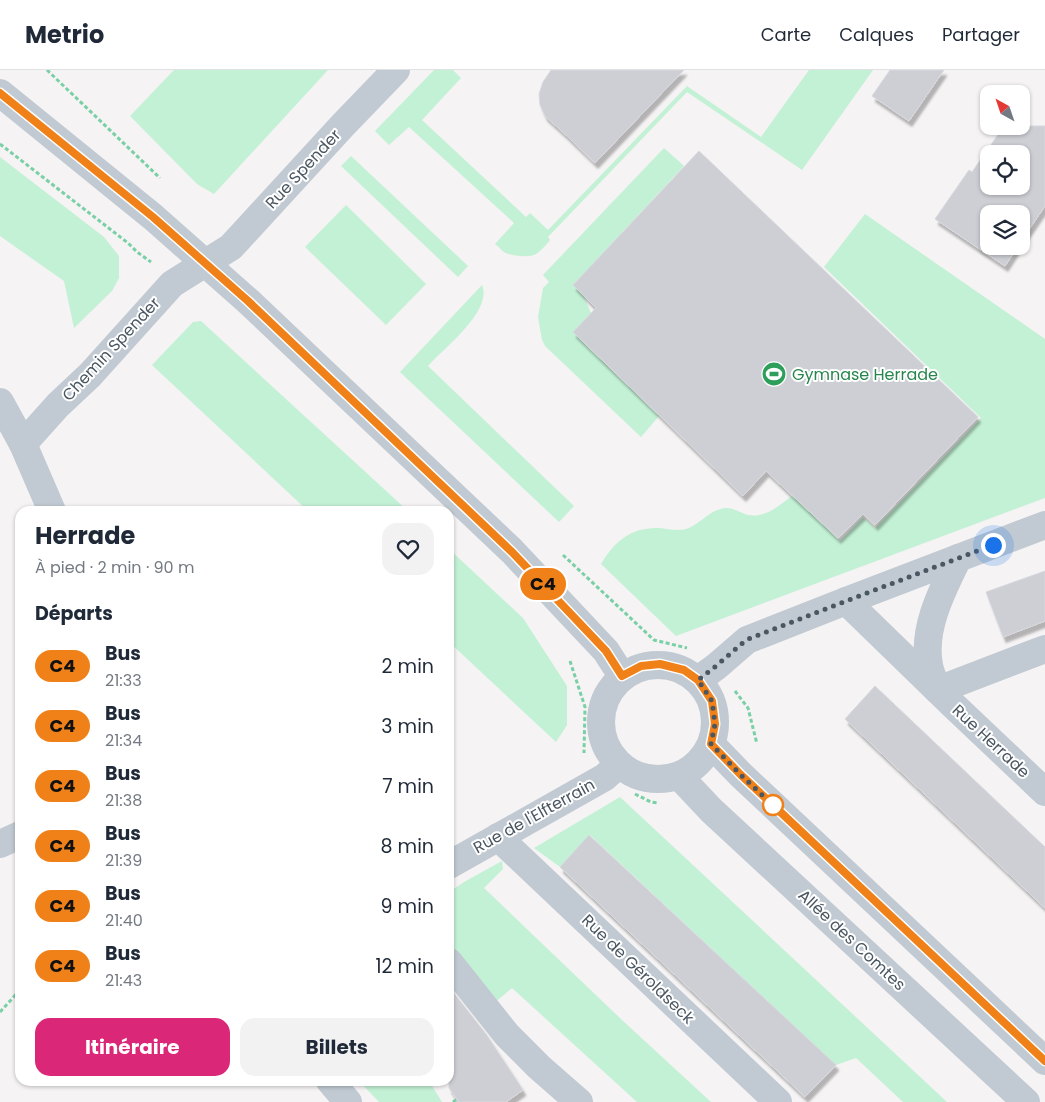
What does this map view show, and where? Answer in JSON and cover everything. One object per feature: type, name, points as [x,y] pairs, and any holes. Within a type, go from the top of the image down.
[{"type":"street","name":"Rue Spender","points":[[206,262],[231,246],[396,70]]},
{"type":"street","points":[[0,93],[153,217],[248,301],[512,552],[606,651],[622,676]]},
{"type":"street","name":"Chemin Spender","points":[[22,444],[58,405],[90,376],[165,290],[206,262]]},
{"type":"street","points":[[0,402],[22,444],[50,506]]},
{"type":"street","points":[[707,673],[715,724],[711,744],[698,762],[679,776],[659,780],[639,777],[618,765],[602,741],[602,704],[622,676],[641,666],[660,664],[707,673],[746,640],[1045,525]]},
{"type":"street","name":"Rue Herrade","points":[[938,690],[929,665],[930,626],[941,593],[958,558]]},
{"type":"street","name":"Rue Herrade","points":[[846,601],[1045,792]]},
{"type":"street","name":"Rue Herrade","points":[[938,690],[1045,649]]},
{"type":"street","points":[[711,744],[741,775],[1045,1061]]},
{"type":"street","name":"Rue de l'Elfterrain","points":[[454,862],[605,777],[618,765]]},
{"type":"street","name":"Allée des Comtes","points":[[679,776],[711,810],[1026,1102]]},
{"type":"street","points":[[0,844],[15,837]]},
{"type":"street","name":"Rue de Géroldseck","points":[[498,837],[778,1102]]},
{"type":"street","points":[[454,968],[507,1035],[539,1067],[579,1102]]},
{"type":"street","points":[[334,1086],[348,1102]]},
{"type":"path","points":[[47,70],[161,180]]},
{"type":"path","points":[[0,144],[137,252]]},
{"type":"path","points":[[557,550],[654,640],[698,650],[707,673],[748,708],[760,752]]},
{"type":"path","points":[[567,652],[585,707],[584,760]]},
{"type":"path","points":[[0,1012],[15,996]]},
{"type":"green space","points":[[174,70],[328,70],[214,194],[197,184],[130,116]]},
{"type":"green space","points":[[434,70],[453,70],[461,78],[422,120],[526,217],[530,213],[548,230],[687,86],[761,137],[809,70],[873,70],[802,170],[687,92],[548,237],[550,240],[543,248],[536,254],[525,256],[507,253],[495,244],[514,223],[409,127],[389,145],[375,131]]},
{"type":"green space","points":[[664,148],[684,166],[573,285],[584,296],[591,313],[573,332],[659,416],[641,437],[545,346],[542,340],[538,317],[543,288],[549,282],[543,275]]},
{"type":"green space","points":[[351,156],[468,266],[458,277],[341,166]]},
{"type":"green space","points":[[0,157],[104,237],[119,256],[119,278],[112,291],[74,328],[64,281],[0,236]]},
{"type":"green space","points":[[346,205],[426,284],[386,325],[305,247]]},
{"type":"green space","points":[[865,214],[1045,339],[1045,498],[676,636],[601,564],[618,542],[632,533],[649,528],[686,529],[720,509],[726,508],[748,515],[761,515],[772,510],[793,495],[840,541],[863,517],[875,528],[981,418],[824,267]]},
{"type":"green space","points":[[482,285],[483,295],[474,317],[428,366],[574,506],[559,522],[400,372]]},
{"type":"green space","points":[[201,321],[403,506],[303,506],[152,365],[193,322]]},
{"type":"green space","points":[[454,554],[523,618],[567,686],[567,725],[556,742],[454,647]]},
{"type":"green space","points":[[620,797],[947,1102],[903,1102],[856,1058],[836,1065],[590,835],[560,867],[534,848]]},
{"type":"green space","points":[[502,861],[503,869],[484,888],[711,1102],[637,1102],[512,988],[493,1004],[454,955],[454,889]]},
{"type":"green space","points":[[364,1086],[432,1086],[442,1102],[379,1102]]},
{"type":"building","points":[[551,70],[684,70],[595,163],[545,116],[540,105],[539,94],[543,82]]},
{"type":"building","points":[[890,70],[944,70],[909,121],[872,96]]},
{"type":"building","points":[[1030,126],[1045,126],[1045,206],[1030,228],[1030,205],[980,205],[980,249],[935,219],[969,170],[972,172],[980,160],[980,195],[1030,195],[1030,145],[991,145],[998,135],[1030,135]]},
{"type":"building","name":"Gymnase Herrade","points":[[699,151],[978,417],[875,525],[863,514],[838,538],[766,471],[743,496],[573,332],[596,308],[573,285]]},
{"type":"building","points":[[989,255],[1012,255],[1005,266]]},
{"type":"building","points":[[1045,571],[1045,621],[1003,637],[986,592]]},
{"type":"building","points":[[875,686],[1045,847],[1045,908],[845,719]]},
{"type":"building","points":[[589,835],[836,1065],[805,1097],[560,867]]},
{"type":"building","points":[[454,993],[486,1034],[523,1090],[506,1102],[459,1102],[449,1086],[454,1086]]},
{"type":"bus line","name":"C4","points":[[0,93],[153,217],[248,301],[512,552],[606,651],[622,676],[641,666],[660,664],[684,670],[698,680],[712,701],[715,724],[711,744],[741,775],[1045,1061]]},
{"type":"place","name":"Gymnase Herrade","points":[[774,374]]},
{"type":"route","points":[[773,805],[711,744],[715,724],[712,701],[698,680],[746,640],[993,545]]}]
